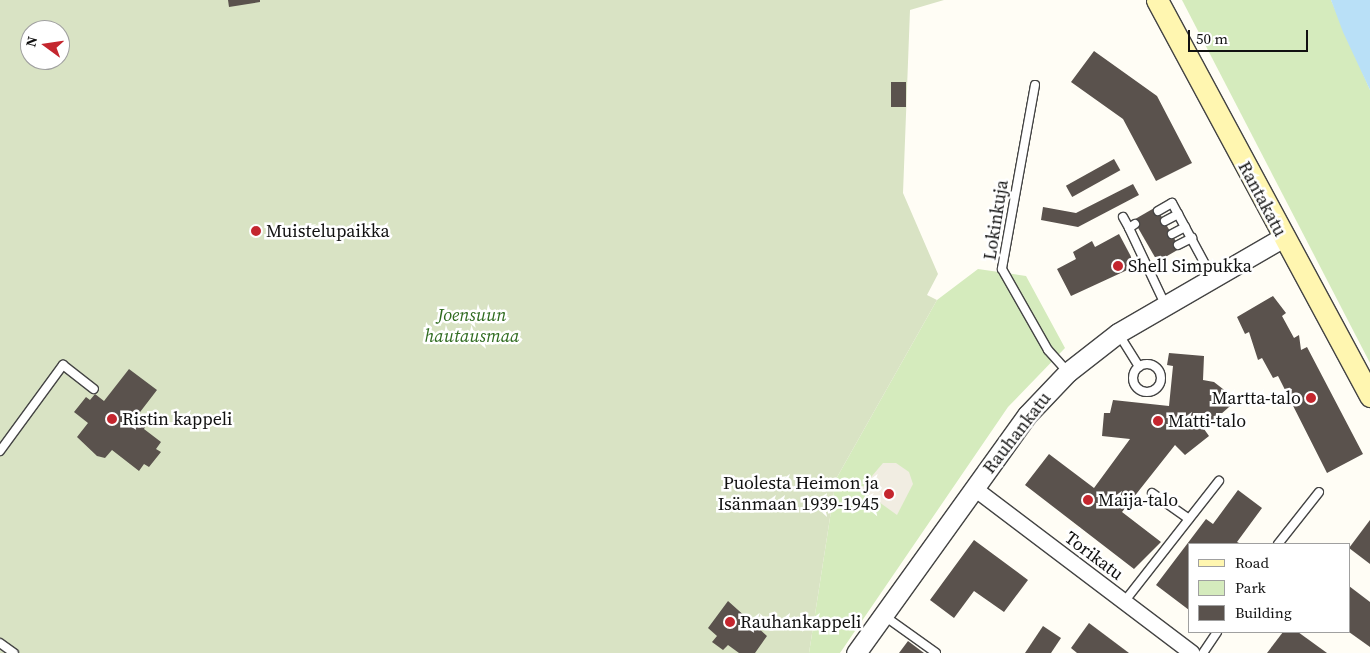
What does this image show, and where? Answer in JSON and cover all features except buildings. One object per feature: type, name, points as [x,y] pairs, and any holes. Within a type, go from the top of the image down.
[{"type":"main road","name":"Rantakatu","points":[[1158,0],[1282,238],[1370,396]]},
{"type":"street","name":"Rauhankatu","points":[[856,653],[1027,415],[1068,372],[1118,333],[1165,304],[1282,238]]},
{"type":"street","name":"Torikatu","points":[[974,488],[1192,653]]},
{"type":"lane","name":"Lokinkuja","points":[[1035,85],[1002,269],[1048,350],[1068,372]]},
{"type":"lane","points":[[1158,211],[1172,203],[1212,277]]},
{"type":"lane","points":[[1165,221],[1178,214]]},
{"type":"lane","points":[[1123,217],[1132,226],[1151,260],[1165,304]]},
{"type":"lane","points":[[1172,234],[1185,227]]},
{"type":"lane","points":[[1178,245],[1192,238]]},
{"type":"lane","points":[[1118,333],[1139,366]]},
{"type":"lane","points":[[0,451],[63,365],[94,389]]},
{"type":"lane","points":[[1124,602],[1219,481]]},
{"type":"lane","points":[[1279,543],[1319,492]]},
{"type":"lane","points":[[1152,493],[1189,519]]},
{"type":"lane","points":[[883,615],[936,653]]},
{"type":"lane","points":[[1203,653],[1216,633]]},
{"type":"lane","points":[[0,643],[14,653]]},
{"type":"green space","name":"Joensuun hautausmaa","points":[[0,0],[944,0],[910,10],[903,193],[938,274],[927,295],[937,300],[836,479],[809,653],[0,653]]},
{"type":"green space","points":[[1182,0],[1331,0],[1370,90],[1370,363]]},
{"type":"green space","points":[[978,269],[1026,276],[1065,348],[1008,407],[840,653],[809,653],[836,479],[937,300]]},
{"type":"shaded area","name":"Puolesta Heimon ja Isänmaan 1939-1945","points":[[883,463],[896,463],[909,472],[913,484],[897,515],[861,489]]},
{"type":"water","points":[[1331,0],[1370,0],[1370,90],[1343,32]]},
{"type":"place","name":"Muistelupaikka","points":[[256,231]]},
{"type":"place","name":"Shell Simpukka","points":[[1118,266]]},
{"type":"place","name":"Martta-talo","points":[[1311,398]]},
{"type":"place","name":"Ristin kappeli","points":[[112,419]]},
{"type":"place","name":"Matti-talo","points":[[1158,421]]},
{"type":"place","name":"Puolesta Heimon ja Isänmaan 1939-1945","points":[[889,494]]},
{"type":"place","name":"Maija-talo","points":[[1088,500]]},
{"type":"place","name":"Rauhankappeli","points":[[730,622]]}]
